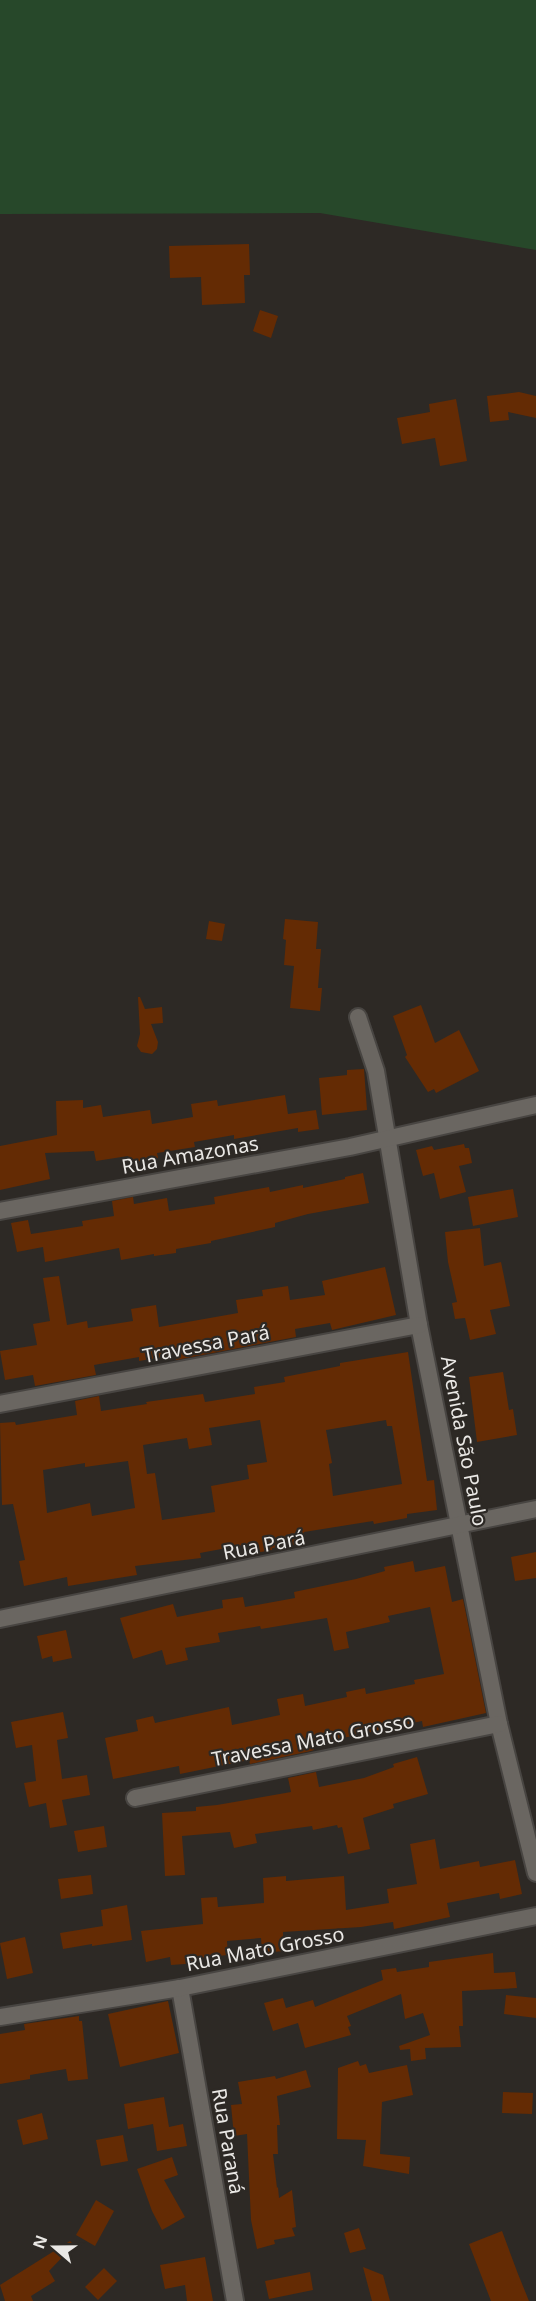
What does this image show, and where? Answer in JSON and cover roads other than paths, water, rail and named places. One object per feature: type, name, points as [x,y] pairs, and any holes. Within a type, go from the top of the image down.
[{"type":"street","name":"Avenida São Paulo","points":[[358,1017],[376,1071],[419,1325],[459,1526],[499,1724],[536,1873]]},
{"type":"street","name":"Rua Amazonas","points":[[0,1211],[350,1147],[536,1105]]},
{"type":"street","name":"Travessa Pará","points":[[0,1404],[419,1325]]},
{"type":"street","name":"Rua Pará","points":[[0,1619],[536,1509]]},
{"type":"street","name":"Travessa Mato Grosso","points":[[135,1798],[499,1724]]},
{"type":"street","name":"Rua Mato Grosso","points":[[0,2017],[180,1988],[536,1916]]},
{"type":"street","name":"Rua Paraná","points":[[180,1988],[235,2301]]}]
